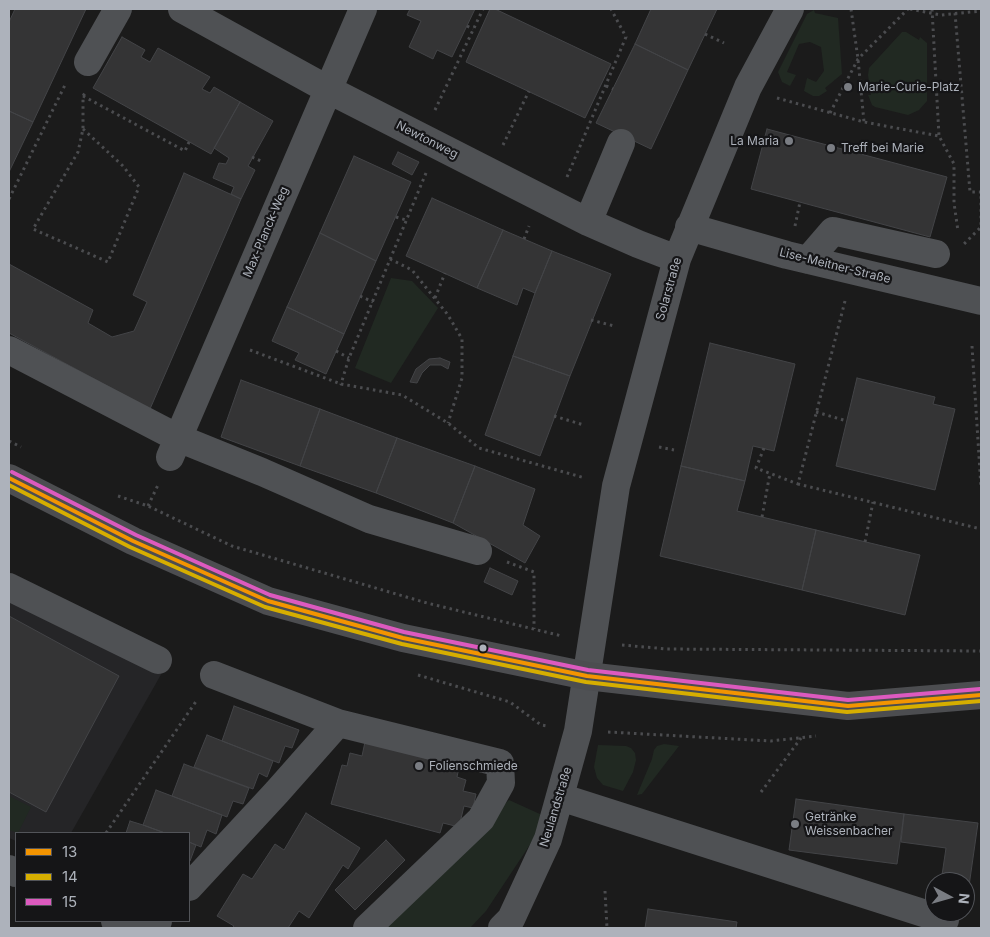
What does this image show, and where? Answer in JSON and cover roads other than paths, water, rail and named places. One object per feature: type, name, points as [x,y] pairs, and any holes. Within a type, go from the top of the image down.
[{"type":"main road","points":[[9,478],[133,541],[268,600],[403,638],[587,676],[848,706],[981,695]]},
{"type":"street","points":[[78,71],[118,9]]},
{"type":"street","name":"Newtonweg","points":[[182,9],[329,90],[588,222],[677,259]]},
{"type":"street","name":"Max-Planck-Weg","points":[[174,447],[363,9]]},
{"type":"street","name":"Solarstraße","points":[[587,676],[616,486],[677,259],[748,88],[790,9]]},
{"type":"street","points":[[588,222],[622,143]]},
{"type":"street","name":"Lise-Meitner-Straße","points":[[689,227],[855,272],[981,301]]},
{"type":"street","points":[[808,260],[833,231],[936,254]]},
{"type":"street","points":[[9,350],[174,447],[262,472],[369,519],[478,551]]},
{"type":"street","points":[[9,587],[158,660]]},
{"type":"street","points":[[214,675],[338,723],[500,763],[500,783],[481,819],[367,928]]},
{"type":"street","name":"Neulandstraße","points":[[513,925],[548,838],[578,731],[587,676]]},
{"type":"street","points":[[190,886],[338,723]]},
{"type":"street","points":[[560,797],[925,914]]},
{"type":"street","points":[[117,922],[129,928]]},
{"type":"place","name":"Marie-Curie-Platz","points":[[848,87]]},
{"type":"place","name":"La Maria","points":[[789,141]]},
{"type":"place","name":"Treff bei Marie","points":[[831,148]]},
{"type":"place","name":"Folienschmiede","points":[[419,766]]},
{"type":"place","name":"Getränke Weissenbacher","points":[[795,824]]}]
